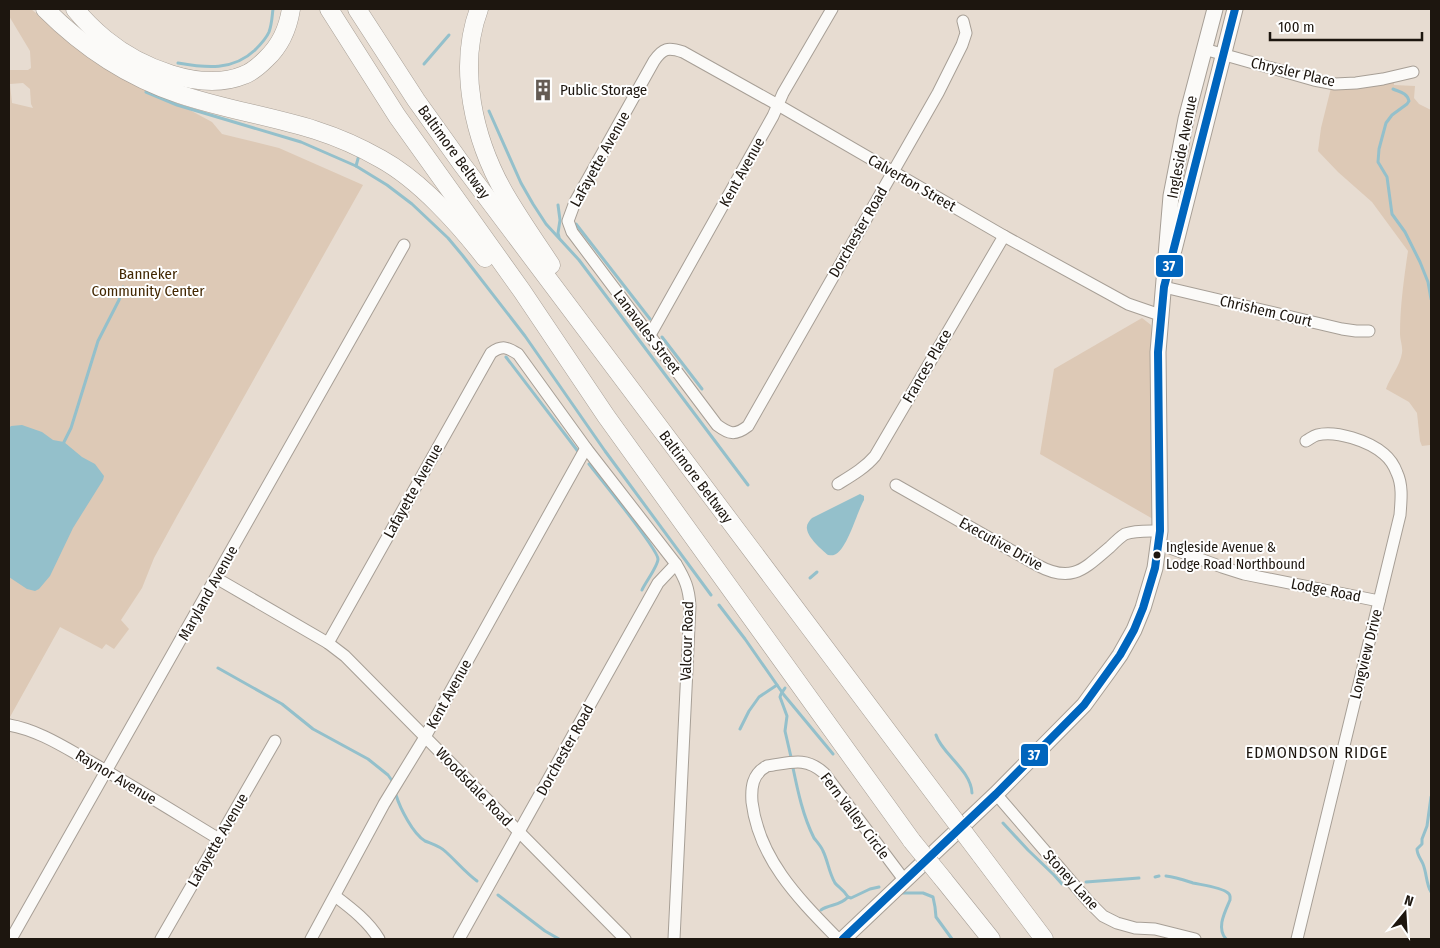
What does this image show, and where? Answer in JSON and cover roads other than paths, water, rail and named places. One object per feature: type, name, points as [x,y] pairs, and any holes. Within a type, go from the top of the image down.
[{"type":"highway","points":[[45,9],[97,53],[120,68],[146,81],[204,102],[322,132],[361,148],[399,170],[462,229],[606,416]]},
{"type":"highway","points":[[75,9],[104,39],[125,54],[169,73],[190,79],[210,81],[228,80],[245,75],[259,66],[270,56],[280,42],[287,28],[291,9]]},
{"type":"highway","name":"Baltimore Beltway","points":[[329,9],[397,116],[522,291],[606,416],[912,841],[990,939]]},
{"type":"highway","name":"Baltimore Beltway","points":[[357,9],[416,100],[461,163],[1044,939]]},
{"type":"highway","points":[[480,9],[475,20],[470,50],[469,79],[474,110],[491,165],[504,192],[519,216],[653,420]]},
{"type":"highway","points":[[1001,883],[1052,939]]},
{"type":"main road","name":"Ingleside Avenue","points":[[843,939],[996,794],[1084,705],[1108,672],[1134,630],[1143,608],[1155,568],[1160,538],[1158,352],[1171,196],[1186,120],[1215,9]]},
{"type":"main road","name":"Ingleside Avenue","points":[[1164,288],[1236,9]]},
{"type":"street","name":"Kent Avenue","points":[[650,335],[832,9]]},
{"type":"street","name":"Dorchester Road","points":[[735,434],[748,426],[938,93],[962,45],[966,33],[963,21]]},
{"type":"street","name":"Calverton Street","points":[[666,50],[683,52],[1004,236],[1128,304],[1160,314]]},
{"type":"street","name":"LaFayette Avenue","points":[[568,221],[575,202],[654,61],[660,53],[666,50]]},
{"type":"street","name":"Chrysler Place","points":[[1204,50],[1335,84],[1383,79],[1413,72]]},
{"type":"street","name":"Lanavales Street","points":[[568,221],[572,232],[716,425],[735,434]]},
{"type":"street","name":"Frances Place","points":[[838,484],[860,470],[875,456],[1004,236]]},
{"type":"street","name":"Maryland Avenue","points":[[11,939],[404,246]]},
{"type":"street","name":"Chrishem Court","points":[[1164,288],[1342,329],[1369,331]]},
{"type":"street","name":"Valcour Road","points":[[505,347],[518,354],[525,361],[586,448],[676,564],[689,592],[690,606],[674,939]]},
{"type":"street","name":"Lafayette Avenue","points":[[328,642],[478,374],[491,353],[497,348],[505,347]]},
{"type":"street","name":"Longview Drive","points":[[1297,939],[1400,515],[1401,501],[1401,487],[1398,474],[1392,462],[1383,453],[1360,440],[1328,434],[1317,435],[1306,440]]},
{"type":"street","name":"Kent Avenue","points":[[311,939],[384,804],[425,737],[586,448]]},
{"type":"street","name":"Executive Drive","points":[[896,485],[1038,565],[1058,574],[1066,574],[1084,568],[1124,535],[1134,532],[1160,538]]},
{"type":"street","name":"Lodge Road","points":[[1160,538],[1222,567],[1244,574],[1379,600]]},
{"type":"street","name":"Dorchester Road","points":[[459,939],[658,583],[676,564]]},
{"type":"street","name":"Woodsdale Road","points":[[216,578],[328,642],[358,668],[625,939]]},
{"type":"street","name":"Raynor Avenue","points":[[9,725],[33,731],[50,739],[219,839]]},
{"type":"street","name":"Lafayette Avenue","points":[[161,939],[275,741]]},
{"type":"street","name":"Fern Valley Circle","points":[[838,939],[803,903],[785,881],[762,842],[756,824],[751,791],[753,782],[762,769],[767,766],[802,761],[816,766],[824,773],[905,881]]},
{"type":"street","name":"Stoney Lane","points":[[996,794],[1103,916],[1116,923],[1136,928],[1155,929],[1195,939]]},
{"type":"street","points":[[335,896],[369,924],[379,939]]},
{"type":"water","points":[[22,425],[42,432],[53,440],[64,442],[82,457],[95,464],[104,476],[73,528],[50,576],[35,591],[27,589],[9,577],[9,428]]},
{"type":"water","points":[[860,494],[864,496],[864,500],[848,537],[835,555],[828,555],[810,536],[807,529],[808,523],[812,518]]},
{"type":"waterway","points":[[178,63],[209,67],[228,65],[247,57],[268,35],[273,9]]},
{"type":"waterway","points":[[424,64],[449,35]]},
{"type":"waterway","points":[[1393,89],[1405,94],[1409,101],[1392,115],[1386,123],[1379,149],[1378,162],[1387,177],[1392,214],[1405,232],[1420,262],[1428,282],[1431,299]]},
{"type":"waterway","points":[[146,92],[177,105],[301,142],[356,166],[387,185],[412,204],[448,238],[525,336],[605,451],[711,595]]},
{"type":"waterway","points":[[489,111],[521,183],[546,224],[579,260],[748,485]]},
{"type":"waterway","points":[[356,166],[359,155]]},
{"type":"waterway","points":[[558,205],[560,220],[559,237]]},
{"type":"waterway","points":[[576,224],[650,319]]},
{"type":"waterway","points":[[64,442],[71,428],[98,341],[119,300],[123,287]]},
{"type":"waterway","points":[[662,337],[702,389]]},
{"type":"waterway","points":[[506,357],[580,454]]},
{"type":"waterway","points":[[589,464],[639,528],[658,559],[642,590]]},
{"type":"waterway","points":[[810,578],[817,572]]},
{"type":"waterway","points":[[719,605],[784,695],[833,754]]},
{"type":"waterway","points":[[218,668],[282,704],[313,729],[368,759],[388,775],[393,782]]},
{"type":"waterway","points":[[740,729],[759,697],[777,685]]},
{"type":"waterway","points":[[785,688],[780,697],[787,716],[785,731],[791,757]]},
{"type":"waterway","points":[[936,735],[944,749],[967,777],[972,793]]},
{"type":"waterway","points":[[793,768],[801,804],[810,830],[822,849],[835,883],[848,897]]},
{"type":"waterway","points":[[396,795],[408,820],[420,838],[444,850],[477,881]]},
{"type":"waterway","points":[[1431,797],[1427,826],[1422,844],[1417,849],[1431,892]]},
{"type":"waterway","points":[[1003,823],[1062,884]]},
{"type":"waterway","points":[[1155,877],[1159,876]]},
{"type":"waterway","points":[[1166,876],[1216,888],[1229,894],[1230,900],[1222,925],[1223,935],[1226,939]]},
{"type":"waterway","points":[[1086,882],[1139,878]]},
{"type":"waterway","points":[[821,910],[842,902],[848,897],[851,898],[879,887]]},
{"type":"waterway","points":[[903,893],[923,893],[933,897],[936,917],[952,939]]},
{"type":"waterway","points":[[498,895],[545,931],[559,939]]},
{"type":"place","name":"Public Storage","points":[[543,90]]},
{"type":"place","name":"Ingleside Avenue & Lodge Road Northbound","points":[[1157,555]]},
{"type":"district","name":"EDMONDSON RIDGE","points":[[1317,752]]},
{"type":"park label","name":"Banneker Community Center","points":[[148,282]]}]
